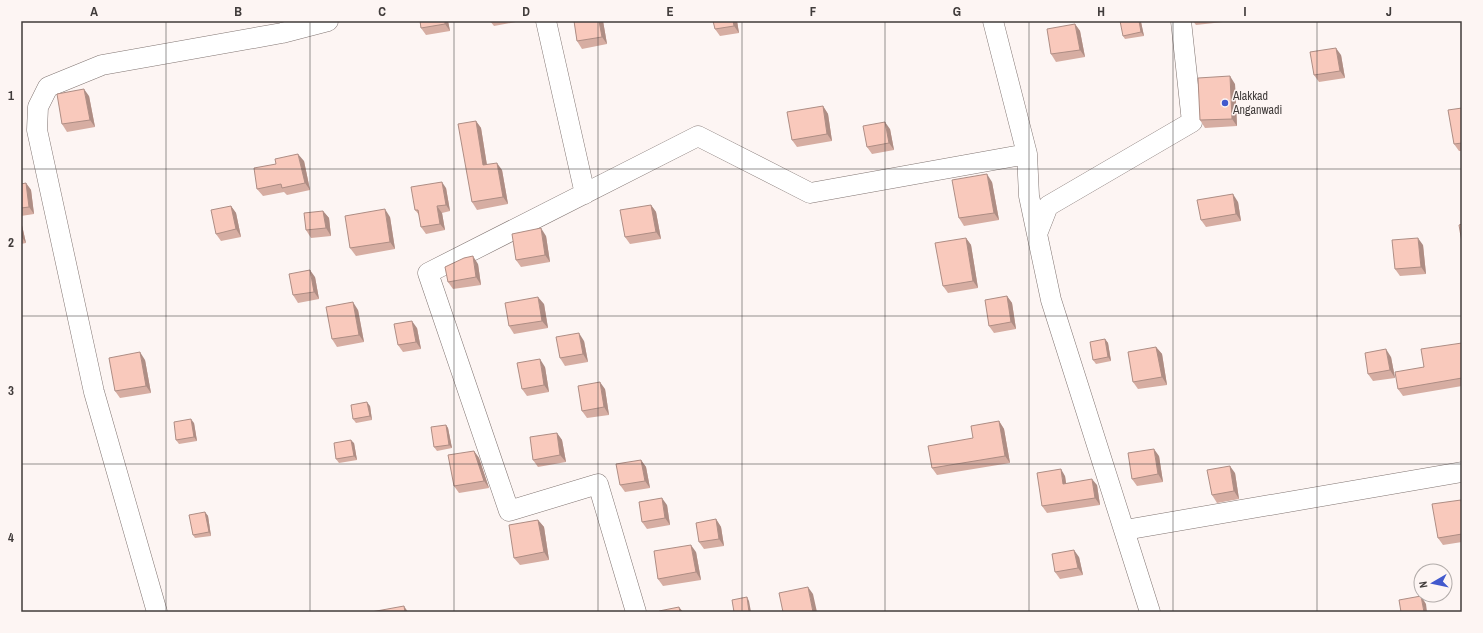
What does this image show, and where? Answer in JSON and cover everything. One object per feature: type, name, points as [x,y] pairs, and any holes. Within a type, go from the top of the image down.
[{"type":"street","points":[[156,612],[94,392],[38,130],[38,107],[48,87],[102,65],[282,33],[328,21]]},
{"type":"street","points":[[546,21],[585,194]]},
{"type":"street","points":[[993,21],[1028,154],[1029,196],[1051,300],[1150,612]]},
{"type":"street","points":[[1037,234],[1048,206],[1192,122],[1181,21]]},
{"type":"street","points":[[636,612],[598,484],[509,511],[428,273],[698,136],[810,192],[1028,154]]},
{"type":"street","points":[[1125,530],[1462,472]]},
{"type":"building","points":[[420,21],[445,21],[445,24],[421,28]]},
{"type":"building","points":[[574,21],[599,21],[602,37],[577,41]]},
{"type":"building","points":[[713,21],[733,21],[734,26],[715,29]]},
{"type":"building","points":[[1120,21],[1139,21],[1141,32],[1123,36]]},
{"type":"building","points":[[1075,24],[1080,50],[1051,54],[1047,29]]},
{"type":"building","points":[[1336,48],[1340,71],[1314,75],[1310,52]]},
{"type":"building","points":[[1230,76],[1232,119],[1200,120],[1198,78]]},
{"type":"building","points":[[84,89],[90,120],[62,124],[57,94]]},
{"type":"building","points":[[823,106],[827,134],[792,140],[787,112]]},
{"type":"building","points":[[1462,108],[1462,143],[1454,144],[1448,110]]},
{"type":"building","points":[[476,121],[483,165],[497,163],[503,197],[472,202],[458,124]]},
{"type":"building","points":[[885,122],[889,143],[867,147],[863,126]]},
{"type":"building","points":[[298,154],[305,183],[282,188],[281,184],[257,189],[254,168],[276,164],[275,159]]},
{"type":"building","points":[[987,174],[994,213],[959,218],[952,180]]},
{"type":"building","points":[[442,182],[446,205],[437,206],[440,224],[421,227],[418,210],[415,210],[411,187]]},
{"type":"building","points":[[26,183],[29,207],[21,208],[21,184]]},
{"type":"building","points":[[1233,194],[1236,214],[1201,220],[1197,200]]},
{"type":"building","points":[[651,205],[656,232],[625,237],[620,210]]},
{"type":"building","points":[[231,206],[236,229],[216,234],[211,210]]},
{"type":"building","points":[[385,209],[390,242],[350,248],[345,216]]},
{"type":"building","points":[[323,211],[326,228],[306,230],[304,213]]},
{"type":"building","points":[[1462,224],[1462,242],[1459,225]]},
{"type":"building","points":[[541,228],[545,255],[516,260],[512,234]]},
{"type":"building","points":[[966,238],[973,281],[943,286],[935,243]]},
{"type":"building","points":[[1418,238],[1421,267],[1395,269],[1392,240]]},
{"type":"building","points":[[473,256],[476,277],[448,282],[445,267],[464,258]]},
{"type":"building","points":[[310,270],[314,292],[293,295],[289,274]]},
{"type":"building","points":[[1007,296],[1011,322],[989,326],[985,300]]},
{"type":"building","points":[[538,297],[542,321],[509,326],[505,303]]},
{"type":"building","points":[[353,302],[359,335],[332,339],[326,307]]},
{"type":"building","points":[[412,321],[416,342],[398,345],[394,324]]},
{"type":"building","points":[[579,333],[583,354],[560,358],[556,337]]},
{"type":"building","points":[[1105,339],[1108,357],[1093,360],[1090,342]]},
{"type":"building","points":[[1462,343],[1462,378],[1398,389],[1395,372],[1424,367],[1421,349]]},
{"type":"building","points":[[1156,347],[1162,377],[1133,382],[1128,352]]},
{"type":"building","points":[[1386,349],[1390,370],[1368,374],[1365,353]]},
{"type":"building","points":[[140,352],[146,386],[115,391],[109,358]]},
{"type":"building","points":[[540,359],[544,385],[522,389],[517,363]]},
{"type":"building","points":[[600,382],[604,407],[582,411],[578,386]]},
{"type":"building","points":[[367,402],[370,416],[353,419],[351,405]]},
{"type":"building","points":[[191,419],[194,437],[176,440],[174,422]]},
{"type":"building","points":[[999,421],[1005,456],[932,468],[928,446],[973,438],[971,426]]},
{"type":"building","points":[[446,425],[449,445],[434,447],[431,427]]},
{"type":"building","points":[[557,433],[560,455],[533,460],[530,437]]},
{"type":"building","points":[[351,440],[354,456],[336,459],[334,443]]},
{"type":"building","points":[[1154,449],[1158,474],[1132,479],[1128,453]]},
{"type":"building","points":[[474,451],[484,481],[454,486],[448,455]]},
{"type":"building","points":[[641,460],[645,481],[620,485],[616,464]]},
{"type":"building","points":[[1230,466],[1234,491],[1212,495],[1207,470]]},
{"type":"building","points":[[1061,469],[1063,484],[1092,479],[1095,498],[1042,506],[1037,473]]},
{"type":"building","points":[[662,498],[665,518],[642,522],[639,502]]},
{"type":"building","points":[[1461,500],[1462,534],[1438,538],[1432,504]]},
{"type":"building","points":[[205,512],[209,532],[193,535],[189,515]]},
{"type":"building","points":[[716,519],[719,539],[699,542],[696,523]]},
{"type":"building","points":[[538,520],[544,552],[514,558],[509,525]]},
{"type":"building","points":[[691,545],[696,572],[658,579],[654,551]]},
{"type":"building","points":[[1074,550],[1078,568],[1055,572],[1052,554]]},
{"type":"building","points":[[808,587],[813,612],[783,612],[779,593]]},
{"type":"building","points":[[747,597],[749,612],[734,612],[732,600]]},
{"type":"building","points":[[1413,597],[1413,603],[1422,603],[1424,612],[1401,612],[1399,600]]},
{"type":"building","points":[[404,606],[405,612],[371,612]]},
{"type":"building","points":[[679,607],[680,612],[659,612],[659,611]]},
{"type":"place","name":"Alakkad Anganwadi","points":[[1225,103]]}]
